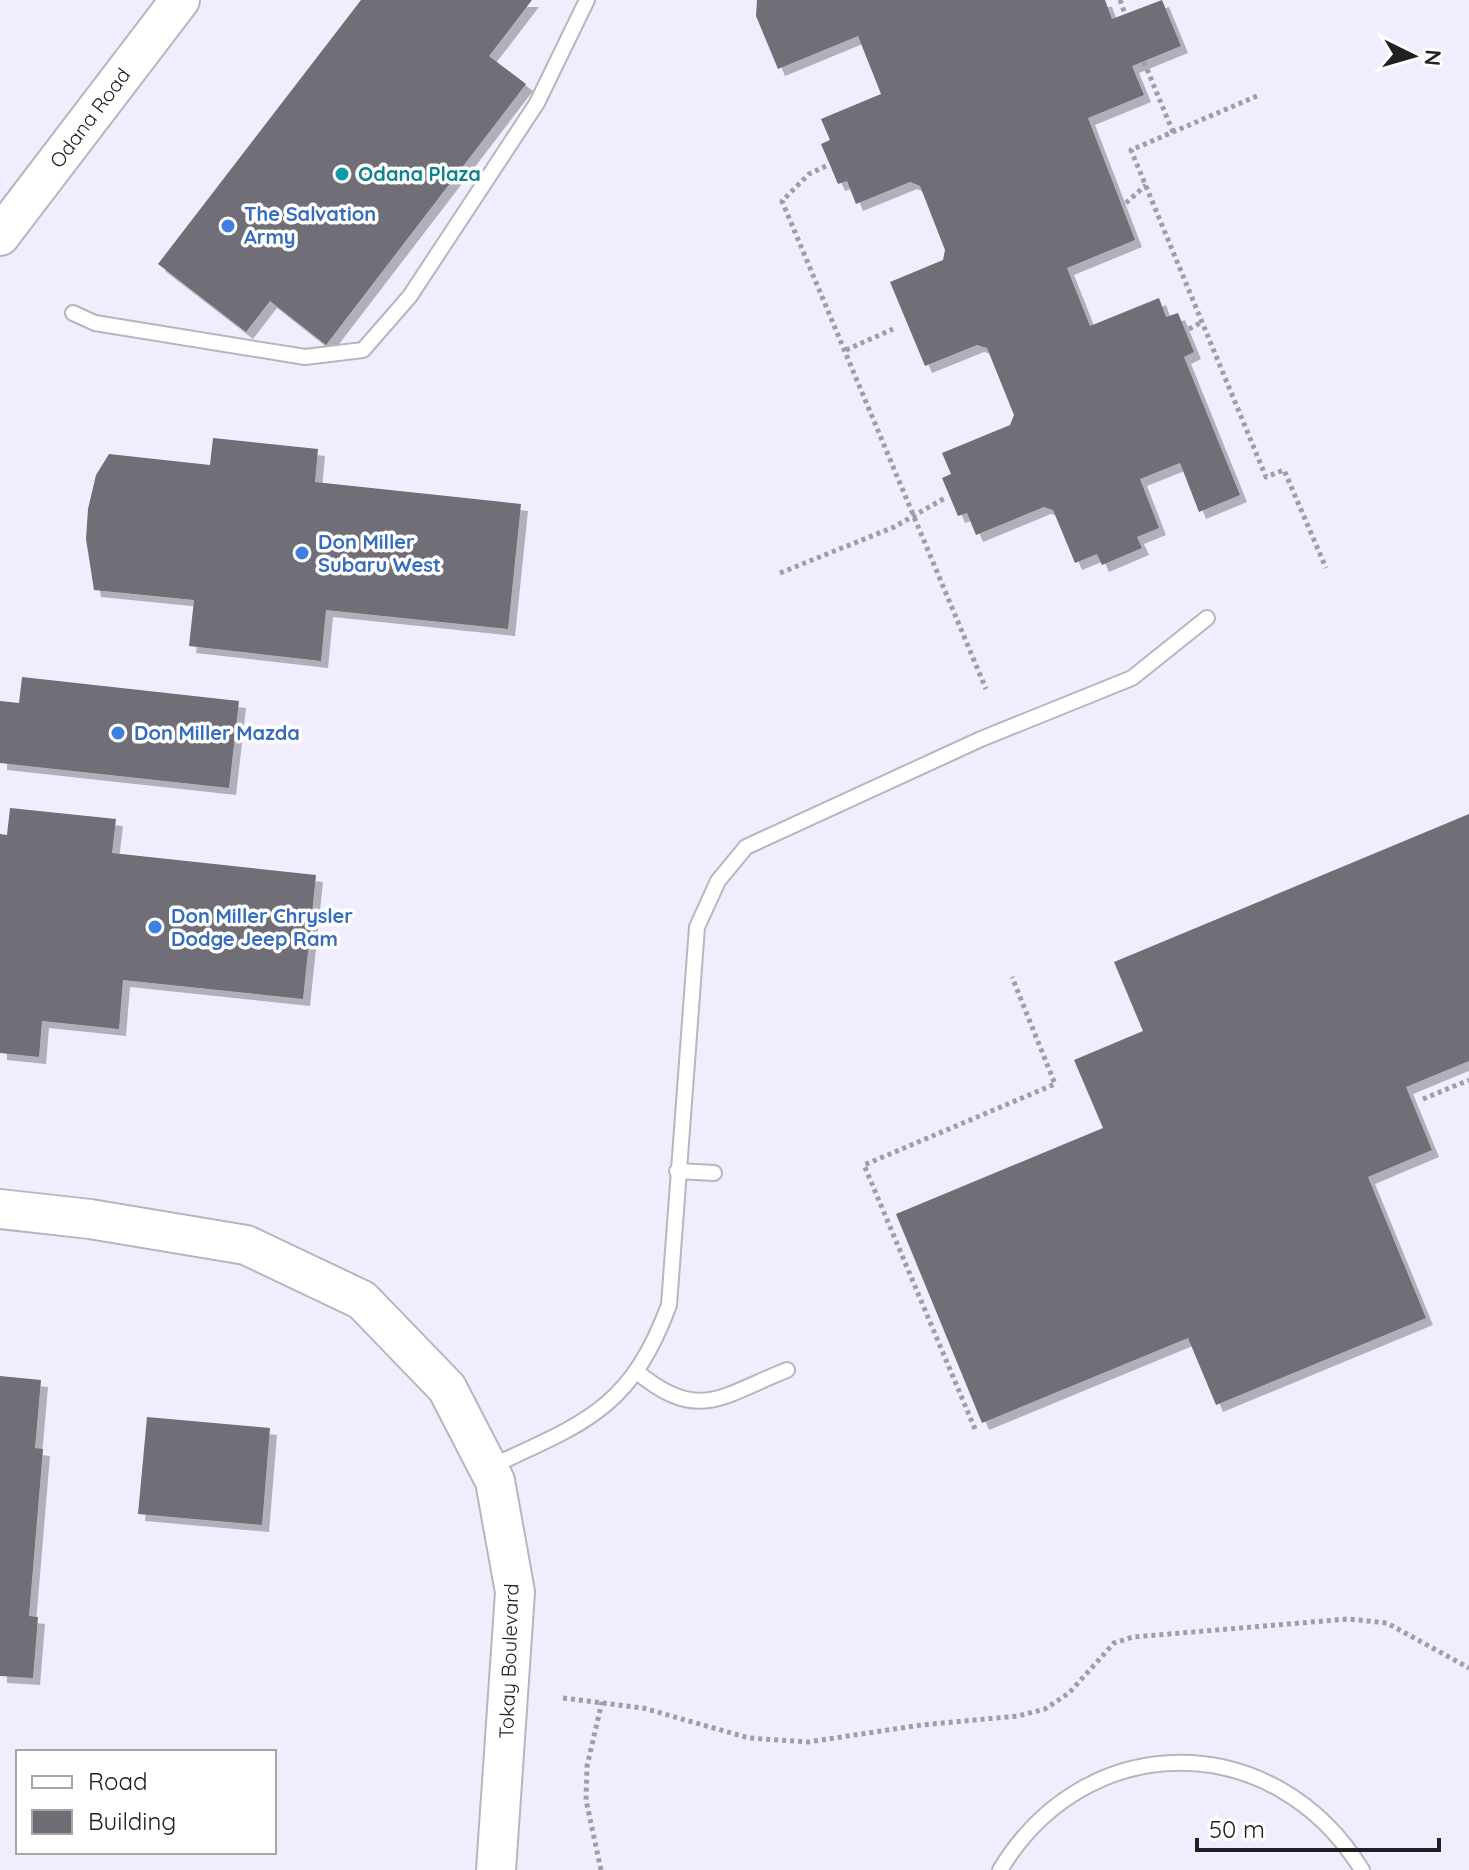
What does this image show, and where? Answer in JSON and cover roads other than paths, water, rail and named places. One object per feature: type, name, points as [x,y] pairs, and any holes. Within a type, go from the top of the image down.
[{"type":"street","name":"Odana Road","points":[[0,236],[180,0]]},
{"type":"street","name":"Tokay Boulevard","points":[[0,1209],[99,1220],[246,1245],[362,1300],[447,1388],[495,1481],[515,1592],[496,1870]]},
{"type":"lane","points":[[73,313],[95,323],[305,357],[363,350],[410,296],[537,103],[587,0]]},
{"type":"lane","points":[[489,1468],[578,1427],[607,1407],[637,1372],[654,1344],[669,1305],[697,927],[718,881],[746,847],[952,752],[1132,678],[1207,618]]},
{"type":"lane","points":[[677,1171],[714,1173]]},
{"type":"lane","points":[[637,1372],[677,1400],[701,1403],[787,1370]]},
{"type":"lane","points":[[1000,1870],[1039,1818],[1070,1796],[1099,1779],[1180,1763],[1215,1764],[1253,1774],[1287,1791],[1319,1814],[1345,1842],[1362,1870]]},
{"type":"place","name":"Odana Plaza","points":[[342,174]]},
{"type":"place","name":"The Salvation Army","points":[[228,226]]},
{"type":"place","name":"Don Miller Subaru West","points":[[302,553]]},
{"type":"place","name":"Don Miller Mazda","points":[[118,733]]},
{"type":"place","name":"Don Miller Chrysler Dodge Jeep Ram","points":[[155,927]]}]
